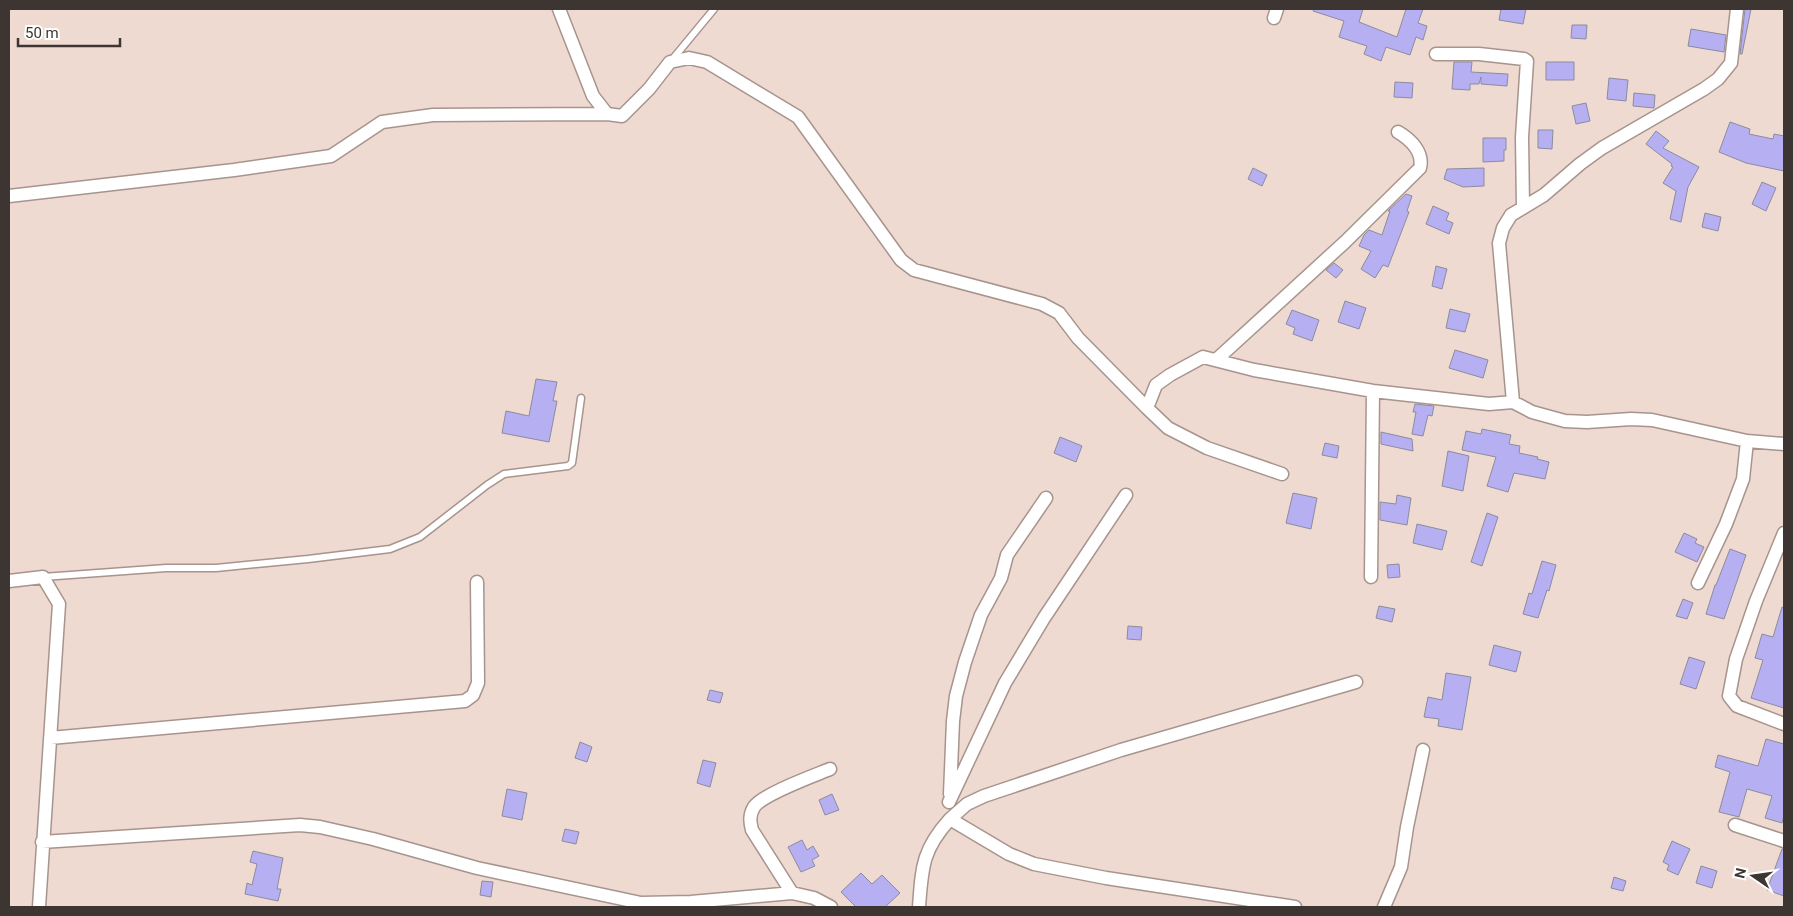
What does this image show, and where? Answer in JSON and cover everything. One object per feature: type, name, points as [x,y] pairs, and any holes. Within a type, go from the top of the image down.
[{"type":"street","points":[[560,9],[593,96],[607,114]]},
{"type":"street","points":[[1513,402],[1499,243],[1503,228],[1511,216],[1544,195],[1602,148],[1718,79],[1731,63],[1737,9]]},
{"type":"street","points":[[1436,54],[1479,54],[1524,59],[1527,61],[1522,137],[1523,207]]},
{"type":"street","points":[[9,196],[234,170],[330,156],[382,122],[433,114],[607,114],[622,116],[649,89],[670,62],[690,58],[707,62],[798,116],[901,260],[914,270],[1042,304],[1059,313],[1078,338],[1168,428],[1207,448],[1282,474]]},
{"type":"street","points":[[1216,360],[1345,242],[1420,168],[1420,156],[1410,139],[1398,132]]},
{"type":"street","points":[[1147,408],[1156,385],[1170,375],[1204,357],[1254,370],[1373,391],[1489,404],[1513,402],[1532,412],[1565,421],[1652,420],[1747,441],[1784,444]]},
{"type":"street","points":[[1370,576],[1373,391]]},
{"type":"street","points":[[1698,583],[1726,524],[1743,479],[1747,441]]},
{"type":"street","points":[[949,802],[1005,683],[1044,618],[1126,495]]},
{"type":"street","points":[[950,819],[949,802],[953,722],[956,696],[965,662],[981,615],[1001,578],[1007,556],[1046,498]]},
{"type":"street","points":[[1784,533],[1756,601],[1736,659],[1729,696],[1737,706],[1784,724]]},
{"type":"street","points":[[9,580],[43,577],[59,604],[39,907]]},
{"type":"street","points":[[50,738],[465,701],[473,694],[478,683],[477,582]]},
{"type":"street","points":[[919,907],[926,854],[936,834],[967,804],[984,796],[1121,750],[1356,682]]},
{"type":"street","points":[[1384,907],[1401,867],[1406,827],[1424,750]]},
{"type":"street","points":[[792,893],[752,830],[750,819],[754,807],[767,797],[830,768]]},
{"type":"street","points":[[950,819],[1009,854],[1034,864],[1106,878],[1295,907]]},
{"type":"street","points":[[42,842],[300,825],[320,827],[373,839],[477,868],[641,903],[691,902],[792,893],[814,898],[831,907]]},
{"type":"street","points":[[1735,825],[1784,841]]},
{"type":"lane","points":[[670,62],[714,9]]},
{"type":"lane","points":[[43,577],[166,568],[216,568],[390,549],[420,537],[504,474],[568,466],[572,463],[581,398]]},
{"type":"building","points":[[1314,9],[1363,9],[1359,22],[1397,37],[1406,9],[1423,9],[1418,23],[1427,26],[1423,40],[1416,37],[1410,55],[1386,47],[1381,61],[1364,54],[1367,46],[1339,37],[1344,21],[1313,11]]},
{"type":"building","points":[[1501,9],[1526,9],[1523,24],[1499,20]]},
{"type":"building","points":[[1745,9],[1751,9],[1742,54],[1740,54]]},
{"type":"building","points":[[1572,25],[1587,25],[1586,39],[1571,38]]},
{"type":"building","points":[[1691,29],[1726,35],[1724,52],[1688,46]]},
{"type":"building","points":[[1454,62],[1472,62],[1471,72],[1508,74],[1507,86],[1481,84],[1481,77],[1479,84],[1470,84],[1470,90],[1452,89]]},
{"type":"building","points":[[1546,62],[1574,62],[1574,80],[1546,80]]},
{"type":"building","points":[[1609,78],[1628,80],[1626,101],[1607,99]]},
{"type":"building","points":[[1395,82],[1413,83],[1412,98],[1394,97]]},
{"type":"building","points":[[1634,93],[1655,95],[1654,108],[1633,106]]},
{"type":"building","points":[[1586,103],[1590,121],[1576,124],[1572,106]]},
{"type":"building","points":[[1730,122],[1750,129],[1749,134],[1773,139],[1774,134],[1784,136],[1784,171],[1746,163],[1719,152]]},
{"type":"building","points":[[1538,130],[1553,130],[1552,149],[1538,148]]},
{"type":"building","points":[[1656,131],[1669,141],[1663,148],[1699,167],[1688,187],[1681,222],[1670,219],[1676,191],[1663,183],[1673,167],[1671,166],[1672,164],[1646,144]]},
{"type":"building","points":[[1483,138],[1506,138],[1504,161],[1483,162]]},
{"type":"building","points":[[1253,168],[1267,175],[1262,186],[1248,179]]},
{"type":"building","points":[[1484,168],[1484,186],[1463,187],[1444,179],[1447,169]]},
{"type":"building","points":[[1762,182],[1776,188],[1766,211],[1752,204]]},
{"type":"building","points":[[1406,194],[1412,196],[1407,211],[1409,212],[1388,267],[1383,265],[1375,278],[1361,269],[1371,251],[1359,246],[1364,235],[1369,230],[1382,235],[1390,211],[1388,211]]},
{"type":"building","points":[[1433,206],[1449,213],[1446,220],[1453,223],[1449,234],[1426,224]]},
{"type":"building","points":[[1705,213],[1721,217],[1718,231],[1702,227]]},
{"type":"building","points":[[1334,263],[1343,270],[1336,278],[1326,270]]},
{"type":"building","points":[[1436,266],[1447,269],[1442,289],[1432,286]]},
{"type":"building","points":[[1345,301],[1366,308],[1359,329],[1338,322]]},
{"type":"building","points":[[1450,309],[1470,314],[1465,332],[1446,328]]},
{"type":"building","points":[[1292,310],[1319,320],[1312,341],[1293,334],[1295,328],[1286,324]]},
{"type":"building","points":[[1455,350],[1488,360],[1483,378],[1449,368]]},
{"type":"building","points":[[536,379],[557,382],[553,401],[557,401],[549,442],[502,433],[506,411],[529,416]]},
{"type":"building","points":[[1415,404],[1434,406],[1432,416],[1428,415],[1423,436],[1412,434],[1416,412],[1413,412]]},
{"type":"building","points":[[1482,429],[1511,435],[1509,444],[1520,446],[1519,453],[1538,457],[1537,459],[1549,462],[1545,479],[1514,473],[1508,492],[1487,486],[1496,457],[1462,450],[1466,431],[1481,434]]},
{"type":"building","points":[[1381,432],[1412,439],[1413,451],[1381,444]]},
{"type":"building","points":[[1060,437],[1082,446],[1076,462],[1054,453]]},
{"type":"building","points":[[1325,443],[1339,446],[1337,458],[1322,455]]},
{"type":"building","points":[[1448,451],[1469,456],[1463,491],[1442,486]]},
{"type":"building","points":[[1293,493],[1317,498],[1311,529],[1286,523]]},
{"type":"building","points":[[1397,495],[1411,498],[1407,525],[1380,520],[1380,502],[1396,504]]},
{"type":"building","points":[[1487,513],[1498,517],[1482,566],[1471,562]]},
{"type":"building","points":[[1417,524],[1447,531],[1442,550],[1413,543]]},
{"type":"building","points":[[1684,533],[1697,539],[1695,543],[1704,547],[1697,562],[1675,552]]},
{"type":"building","points":[[1730,549],[1746,555],[1724,619],[1706,614],[1715,585]]},
{"type":"building","points":[[1542,561],[1556,565],[1549,591],[1547,590],[1538,618],[1523,614],[1529,593],[1532,594]]},
{"type":"building","points":[[1399,564],[1400,577],[1388,578],[1387,565]]},
{"type":"building","points":[[1683,599],[1693,603],[1687,619],[1676,616]]},
{"type":"building","points":[[1379,606],[1395,609],[1392,622],[1376,618]]},
{"type":"building","points":[[1782,607],[1784,608],[1784,708],[1751,698],[1763,660],[1755,658],[1762,634],[1773,637]]},
{"type":"building","points":[[1128,626],[1142,627],[1141,640],[1127,639]]},
{"type":"building","points":[[1494,645],[1521,652],[1516,672],[1489,665]]},
{"type":"building","points":[[1689,657],[1705,662],[1696,689],[1680,684]]},
{"type":"building","points":[[1446,673],[1471,677],[1462,730],[1438,726],[1439,719],[1424,717],[1428,697],[1442,700]]},
{"type":"building","points":[[710,690],[723,693],[720,703],[707,700]]},
{"type":"building","points":[[1766,739],[1784,744],[1784,815],[1782,823],[1765,818],[1772,796],[1747,789],[1739,817],[1719,812],[1730,772],[1715,767],[1718,755],[1758,766]]},
{"type":"building","points":[[580,742],[592,747],[587,762],[575,758]]},
{"type":"building","points":[[703,760],[716,763],[710,787],[697,783]]},
{"type":"building","points":[[507,789],[527,793],[522,820],[502,816]]},
{"type":"building","points":[[832,794],[839,810],[825,815],[819,800]]},
{"type":"building","points":[[565,829],[579,832],[576,844],[562,841]]},
{"type":"building","points":[[802,840],[807,850],[813,846],[819,856],[812,860],[815,866],[801,872],[788,847]]},
{"type":"building","points":[[1672,841],[1690,849],[1678,875],[1667,870],[1669,865],[1663,862]]},
{"type":"building","points":[[1782,849],[1784,849],[1784,896],[1767,890]]},
{"type":"building","points":[[253,851],[283,858],[277,889],[281,889],[278,901],[245,894],[247,883],[252,885],[257,864],[250,862]]},
{"type":"building","points":[[1701,866],[1717,871],[1712,888],[1696,883]]},
{"type":"building","points":[[861,873],[872,884],[882,875],[900,893],[885,907],[856,907],[841,892]]},
{"type":"building","points":[[1614,877],[1626,881],[1623,891],[1611,888]]},
{"type":"building","points":[[482,881],[493,882],[491,897],[480,895]]}]
